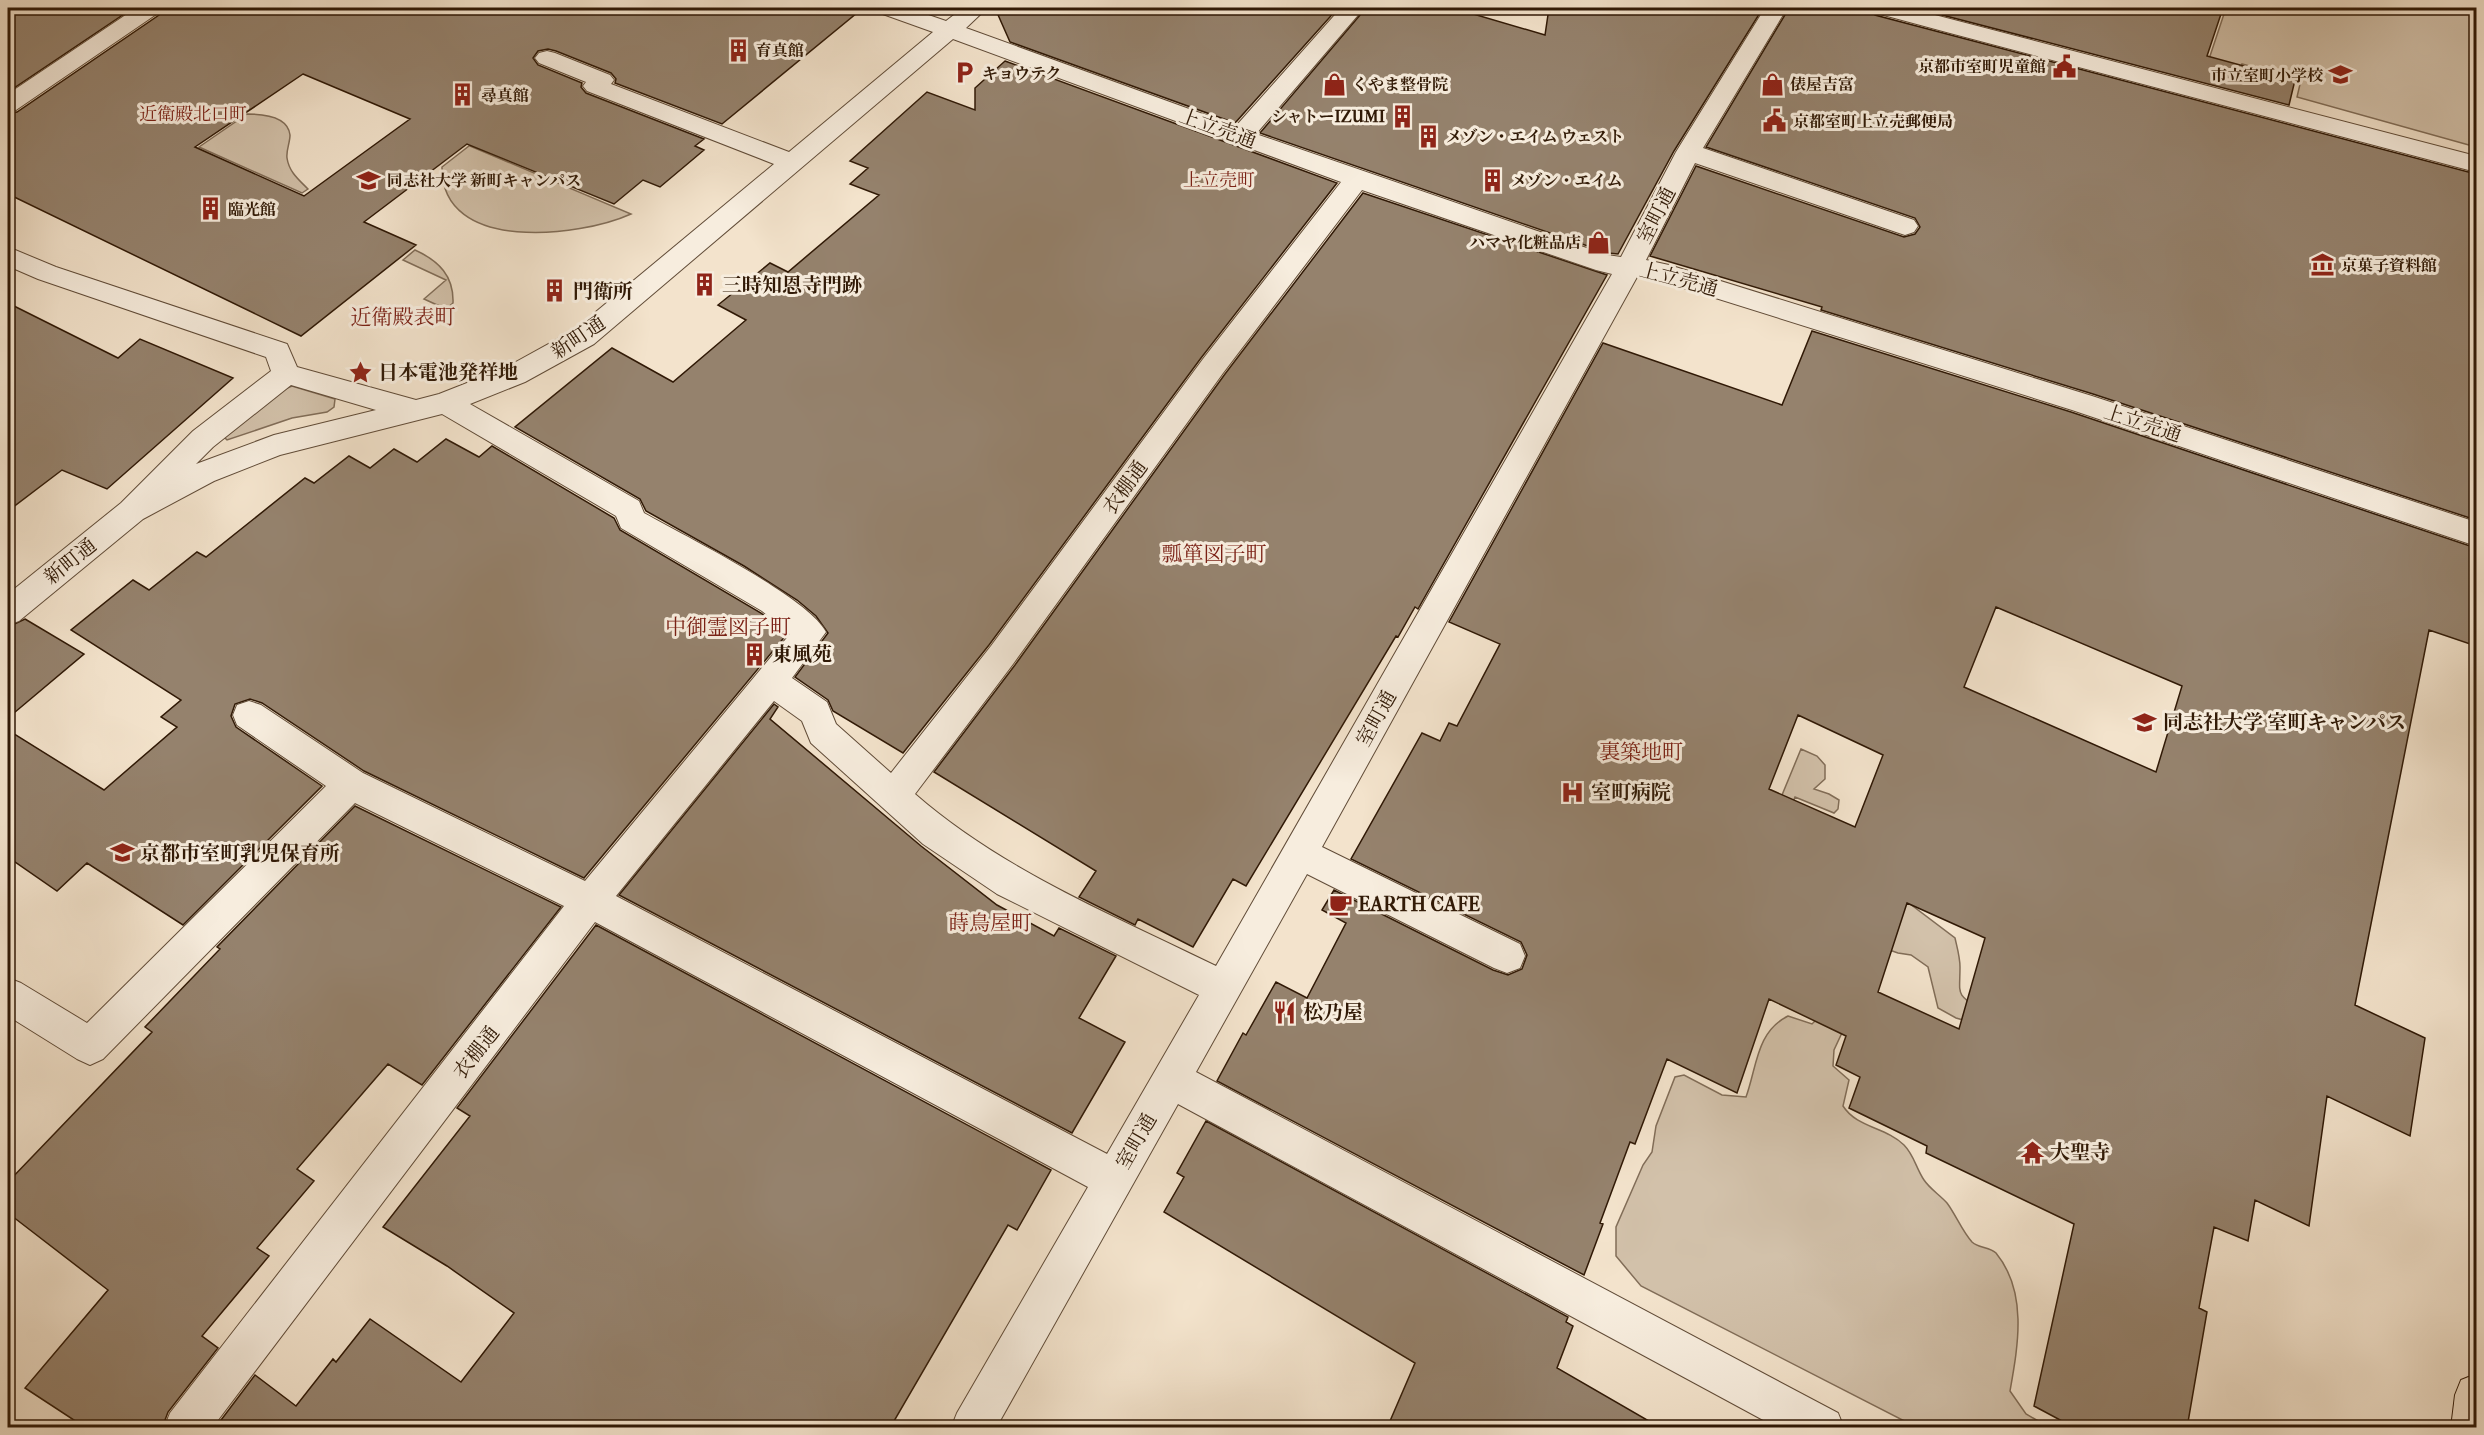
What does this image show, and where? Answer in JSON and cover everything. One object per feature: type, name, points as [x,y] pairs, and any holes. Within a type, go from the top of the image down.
[{"type":"highway","points":[[2473,1428],[2476,1395]]},
{"type":"street","points":[[8,105],[150,8]]},
{"type":"street","name":"上立売通","points":[[888,8],[1357,179],[1605,264],[1660,271],[2048,392],[2476,534]]},
{"type":"street","name":"新町通","points":[[132,511],[204,473],[242,457],[299,438],[445,403],[515,375],[584,337],[976,8]]},
{"type":"street","points":[[1241,136],[1353,8]]},
{"type":"street","name":"室町通","points":[[972,1428],[1300,853],[1629,267],[1688,152],[1776,8]]},
{"type":"street","points":[[1884,8],[2476,164]]},
{"type":"street","points":[[547,58],[602,80],[595,86],[791,162]]},
{"type":"street","points":[[1688,152],[1905,226]]},
{"type":"street","name":"衣棚通","points":[[894,795],[1002,655],[1213,366],[1357,179]]},
{"type":"street","points":[[8,256],[47,273],[277,351],[286,374],[416,410]]},
{"type":"street","name":"新町通","points":[[8,612],[132,511],[203,439],[286,374]]},
{"type":"street","name":"衣棚通","points":[[186,1428],[590,901],[648,833],[810,632],[773,602],[632,520],[628,509],[445,403]]},
{"type":"street","points":[[772,681],[815,712],[823,733],[935,833],[1010,882],[1222,988]]},
{"type":"street","points":[[249,715],[351,784],[590,901],[1114,1179]]},
{"type":"street","points":[[8,996],[90,1046],[351,784]]},
{"type":"street","points":[[1300,853],[1507,956]]},
{"type":"street","points":[[1171,1080],[1823,1428]]},
{"type":"shaded area","name":"市立室町小学校","points":[[2226,8],[2476,8],[2476,147],[2297,97],[2301,80],[2242,64],[2237,80],[2205,71]]},
{"type":"shaded area","points":[[247,114],[273,117],[285,124],[290,135],[288,163],[308,189],[302,193],[199,147]]},
{"type":"shaded area","points":[[469,146],[631,214],[580,229],[549,232],[517,232],[488,226],[464,214],[448,195],[442,167]]},
{"type":"shaded area","points":[[415,250],[438,264],[448,277],[453,293],[453,303],[446,309],[424,299],[446,280],[403,260]]},
{"type":"shaded area","points":[[292,386],[335,399],[334,407],[327,412],[292,418],[227,440],[223,436],[275,393]]},
{"type":"shaded area","points":[[1801,749],[1817,756],[1825,765],[1825,779],[1814,789],[1839,800],[1838,809],[1834,813],[1795,797],[1777,843],[1839,871],[1887,899],[1910,904],[1955,938],[1960,960],[1961,993],[1966,1000],[1980,1010],[1974,1023],[1956,1018],[1938,1008],[1928,967],[1911,955],[1898,953],[1852,937],[1801,909],[1774,901],[1760,946],[1739,989],[1727,992],[1716,987],[1715,977],[1727,940],[1763,841]]},
{"type":"shaded area","points":[[1788,1016],[1812,1024],[1818,1018],[1847,1022],[1834,1050],[1833,1066],[1849,1080],[1843,1106],[1856,1119],[1889,1134],[1904,1145],[1924,1180],[1947,1203],[1972,1242],[1996,1253],[2006,1268],[2017,1302],[2018,1320],[2016,1356],[2010,1391],[2026,1414],[2049,1427],[1916,1427],[1641,1286],[1616,1256],[1616,1227],[1643,1165],[1652,1152],[1656,1126],[1675,1077],[1684,1075],[1722,1095],[1746,1097],[1759,1051],[1769,1031]]},
{"type":"building","points":[[8,8],[133,8],[8,92]]},
{"type":"building","name":"同志社大学 新町キャンパス","points":[[163,8],[863,8],[722,124],[615,83],[616,79],[611,73],[556,51],[548,49],[538,51],[533,58],[538,65],[582,83],[581,87],[586,93],[704,139],[695,146],[704,150],[660,187],[643,180],[614,204],[467,144],[364,222],[416,245],[301,336],[8,194],[8,114],[17,112],[159,15]],"holes":[[[303,74],[410,119],[304,196],[195,147]]]},
{"type":"building","points":[[995,8],[1338,8],[1235,123],[1010,42]]},
{"type":"building","points":[[1366,8],[1453,8],[1545,35],[1549,8],[1763,8],[1674,151],[1618,254],[1608,253],[1260,133]]},
{"type":"building","points":[[1789,8],[1871,8],[1875,15],[2476,174],[2476,520],[2093,394],[1821,310],[1822,307],[1650,256],[1696,166],[1904,237],[1915,234],[1920,227],[1915,218],[1706,147]]},
{"type":"building","points":[[1915,8],[2223,8],[2207,56],[2295,80],[2289,105]]},
{"type":"building","points":[[1005,61],[1337,183],[1201,358],[989,645],[903,753],[833,711],[828,700],[795,677],[828,633],[816,616],[797,600],[744,566],[646,511],[640,499],[515,427],[612,348],[673,382],[746,320],[718,305],[770,263],[788,272],[879,195],[850,184],[868,168],[850,161],[927,92],[975,110],[975,88]]},
{"type":"building","points":[[1363,193],[1607,275],[1418,609],[1415,607],[1398,637],[1396,636],[1246,886],[1233,879],[1193,947],[1138,919],[1135,925],[1079,897],[1096,871],[934,772],[1015,665],[1225,374]]},
{"type":"building","points":[[8,303],[118,358],[140,339],[233,378],[107,489],[62,470],[8,511]]},
{"type":"building","points":[[1812,331],[2071,412],[2476,548],[2476,646],[2429,630],[2355,1005],[2425,1038],[2410,1136],[2327,1096],[2309,1226],[2255,1200],[2248,1241],[2214,1227],[2199,1308],[2207,1312],[2187,1428],[2075,1428],[2034,1406],[2074,1224],[1926,1153],[1927,1146],[1849,1108],[1860,1077],[1836,1065],[1846,1036],[1769,999],[1737,1093],[1667,1059],[1635,1144],[1630,1142],[1600,1223],[1603,1224],[1584,1275],[1217,1081],[1243,1033],[1246,1035],[1276,982],[1307,998],[1346,923],[1322,910],[1334,890],[1493,970],[1508,975],[1522,969],[1527,955],[1521,942],[1351,859],[1422,733],[1440,741],[1449,723],[1457,726],[1500,644],[1449,622],[1603,343],[1782,405]],"holes":[[[1996,607],[2182,686],[2156,772],[1964,687]],[[1798,715],[1883,755],[1855,827],[1769,789]],[[1907,903],[1985,938],[1959,1029],[1878,992]]]},
{"type":"building","points":[[446,439],[479,457],[492,446],[614,518],[620,530],[761,613],[787,634],[584,878],[364,771],[262,703],[250,699],[235,704],[231,716],[236,727],[322,786],[183,925],[87,863],[57,891],[8,857],[8,730],[104,790],[177,727],[161,717],[181,700],[71,630],[133,580],[149,590],[197,552],[206,557],[305,478],[314,483],[349,456],[370,468],[394,449],[417,462]]},
{"type":"building","points":[[25,619],[84,654],[8,718],[8,627]]},
{"type":"building","points":[[774,704],[778,707],[770,719],[921,846],[997,905],[1054,936],[1059,928],[1116,956],[1079,1018],[1125,1042],[1072,1133],[619,895]]},
{"type":"building","points":[[355,806],[561,907],[422,1085],[388,1064],[297,1169],[314,1181],[257,1248],[269,1256],[202,1336],[218,1348],[168,1412],[162,1428],[86,1428],[25,1388],[108,1290],[8,1213],[8,1182],[152,1032],[145,1027],[220,949],[217,947]]},
{"type":"building","points":[[596,925],[1051,1170],[1017,1230],[1008,1225],[890,1428],[215,1428],[255,1375],[296,1406],[333,1359],[336,1362],[370,1319],[461,1382],[514,1313],[447,1266],[383,1227],[470,1116],[457,1108]]},
{"type":"building","points":[[1206,1121],[1568,1317],[1566,1322],[1573,1326],[1557,1368],[1661,1428],[1387,1428],[1415,1363],[1164,1212],[1184,1177],[1177,1173]]},
{"type":"place","name":"育真館","points":[[738,50]]},
{"type":"place","name":"京都市室町児童館","points":[[2064,66]]},
{"type":"place","name":"キョウテク","points":[[964,73]]},
{"type":"place","name":"市立室町小学校","points":[[2341,75]]},
{"type":"place","name":"くやま整骨院","points":[[1334,84]]},
{"type":"place","name":"俵屋吉富","points":[[1772,84]]},
{"type":"place","name":"尋真館","points":[[463,95]]},
{"type":"place","name":"シャトーIZUMI","points":[[1403,116]]},
{"type":"place","name":"京都室町上立売郵便局","points":[[1775,121]]},
{"type":"place","name":"メゾン・エイム ウェスト","points":[[1428,136]]},
{"type":"place","name":"同志社大学 新町キャンパス","points":[[369,180]]},
{"type":"place","name":"メゾン・エイム","points":[[1493,180]]},
{"type":"place","name":"臨光館","points":[[210,209]]},
{"type":"place","name":"ハマヤ化粧品店","points":[[1599,242]]},
{"type":"place","name":"京菓子資料館","points":[[2323,265]]},
{"type":"place","name":"三時知恩寺門跡","points":[[704,285]]},
{"type":"place","name":"門衛所","points":[[555,291]]},
{"type":"place","name":"日本電池発祥地","points":[[360,372]]},
{"type":"place","name":"東風苑","points":[[754,654]]},
{"type":"place","name":"同志社大学 室町キャンパス","points":[[2145,722]]},
{"type":"place","name":"室町病院","points":[[1573,792]]},
{"type":"place","name":"京都市室町乳児保育所","points":[[122,853]]},
{"type":"place","name":"EARTH CAFE","points":[[1340,904]]},
{"type":"place","name":"松乃屋","points":[[1285,1012]]},
{"type":"place","name":"大聖寺","points":[[2032,1152]]},
{"type":"district","name":"近衛殿北口町","points":[[193,114]]},
{"type":"district","name":"上立売町","points":[[1219,180]]},
{"type":"district","name":"近衛殿表町","points":[[403,317]]},
{"type":"district","name":"瓢箪図子町","points":[[1214,554]]},
{"type":"district","name":"中御霊図子町","points":[[728,627]]},
{"type":"district","name":"裏築地町","points":[[1641,752]]},
{"type":"district","name":"蒔鳥屋町","points":[[990,923]]}]
